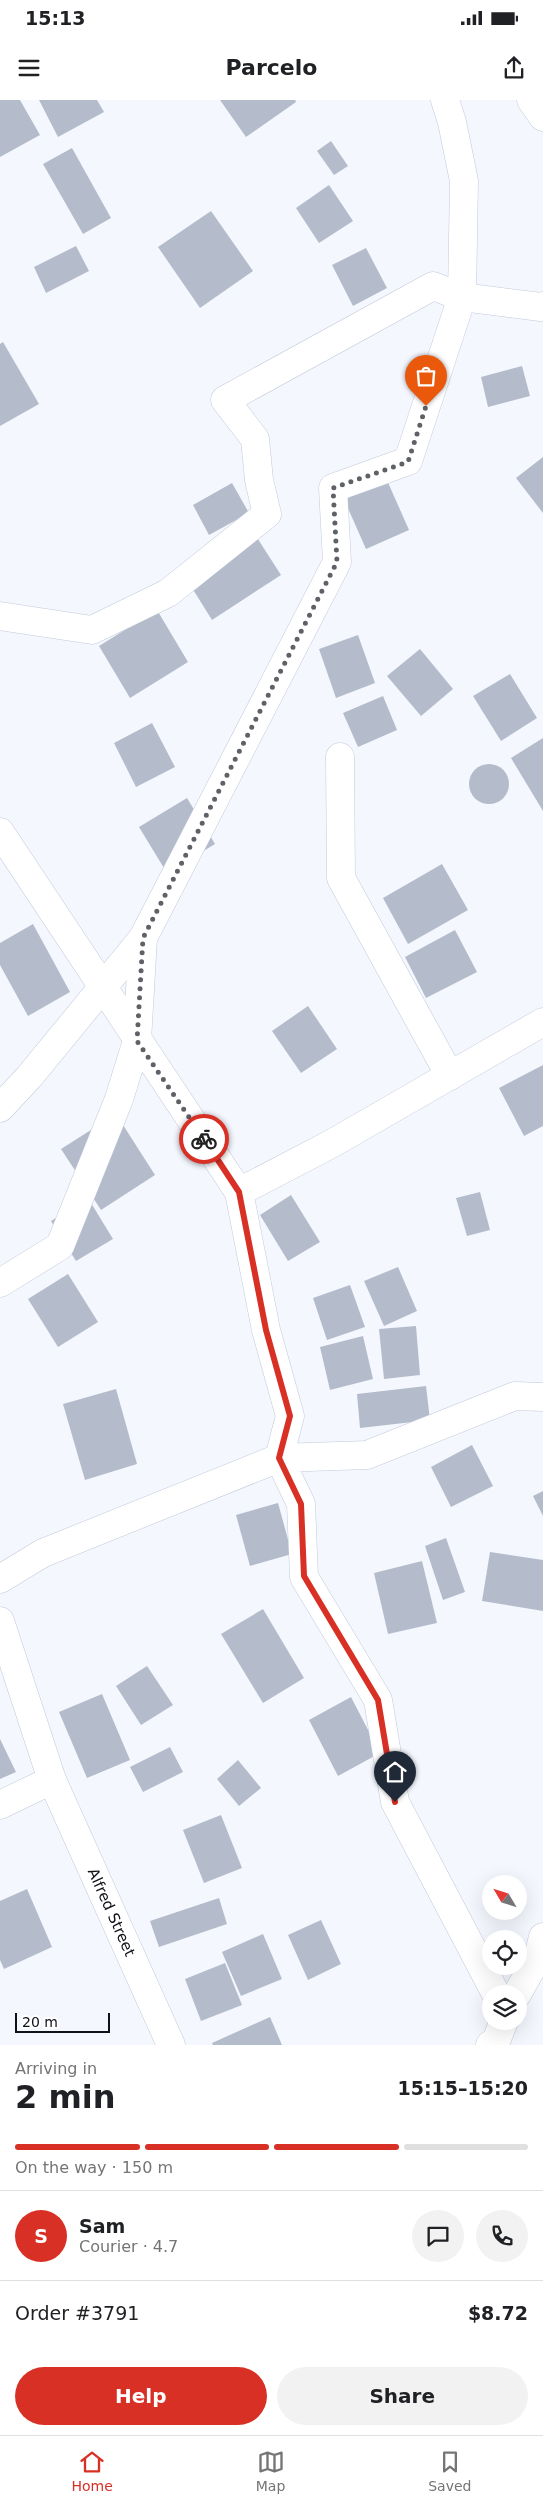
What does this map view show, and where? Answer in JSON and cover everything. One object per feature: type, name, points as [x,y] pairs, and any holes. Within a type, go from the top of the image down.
[{"type":"street","points":[[0,1108],[29,1077],[143,938],[337,562],[333,488],[408,462],[462,296],[464,181],[452,122],[445,100]]},
{"type":"street","points":[[530,100],[543,118]]},
{"type":"street","points":[[0,616],[92,630],[168,593],[267,514],[259,480],[255,439],[225,400],[433,286],[462,296],[543,306]]},
{"type":"street","points":[[340,757],[341,878],[450,1076]]},
{"type":"street","points":[[0,832],[105,986],[137,1041],[239,1192],[266,1330],[290,1416],[279,1458],[301,1504],[304,1576],[378,1700],[395,1802],[491,1985]]},
{"type":"street","points":[[0,1283],[60,1246],[119,1099],[137,1041],[143,938]]},
{"type":"street","points":[[239,1192],[332,1144],[543,1022]]},
{"type":"street","points":[[0,1579],[43,1553],[279,1458],[367,1455],[515,1396],[543,1397]]},
{"type":"street","name":"Alfred Street","points":[[0,1621],[52,1780],[171,2045]]},
{"type":"street","points":[[0,1805],[52,1780]]},
{"type":"street","points":[[523,1985],[538,1956],[543,1937]]},
{"type":"street","points":[[490,2045],[496,2040],[500,2030]]},
{"type":"building","points":[[0,100],[20,100],[40,135],[0,157]]},
{"type":"building","points":[[39,100],[97,100],[104,112],[58,137]]},
{"type":"building","points":[[220,100],[295,100],[296,102],[246,137]]},
{"type":"building","points":[[331,141],[348,166],[334,175],[317,151]]},
{"type":"building","points":[[72,148],[111,218],[83,234],[43,164]]},
{"type":"building","points":[[329,185],[353,221],[319,243],[296,208]]},
{"type":"building","points":[[211,211],[253,271],[200,308],[158,247]]},
{"type":"building","points":[[76,246],[89,271],[46,293],[34,267]]},
{"type":"building","points":[[366,248],[387,288],[353,306],[332,265]]},
{"type":"building","points":[[3,342],[39,404],[0,426],[0,344]]},
{"type":"building","points":[[522,366],[530,396],[488,407],[481,377]]},
{"type":"building","points":[[543,457],[543,513],[516,478]]},
{"type":"building","points":[[386,478],[409,530],[366,549],[343,497]]},
{"type":"building","points":[[232,483],[249,513],[209,535],[193,505]]},
{"type":"building","points":[[247,522],[281,575],[212,620],[179,567]]},
{"type":"building","points":[[157,610],[188,662],[130,698],[99,646]]},
{"type":"building","points":[[358,635],[375,683],[336,698],[319,649]]},
{"type":"building","points":[[420,649],[453,689],[421,716],[387,676]]},
{"type":"building","points":[[510,674],[537,718],[501,741],[473,696]]},
{"type":"building","points":[[383,696],[397,730],[358,747],[343,713]]},
{"type":"building","points":[[152,723],[175,767],[136,787],[114,743]]},
{"type":"building","points":[[543,738],[543,811],[511,758]]},
{"type":"building","points":[[489,764],[503,770],[509,784],[503,798],[489,804],[475,798],[469,784],[475,770]]},
{"type":"building","points":[[187,798],[215,844],[167,873],[139,827]]},
{"type":"building","points":[[442,864],[468,910],[408,944],[383,898]]},
{"type":"building","points":[[33,924],[70,992],[28,1016],[0,965],[0,943]]},
{"type":"building","points":[[455,930],[477,972],[426,998],[405,957]]},
{"type":"building","points":[[308,1006],[337,1049],[301,1073],[272,1031]]},
{"type":"building","points":[[543,1065],[543,1126],[524,1136],[499,1088]]},
{"type":"building","points":[[116,1114],[155,1175],[101,1210],[61,1149]]},
{"type":"building","points":[[480,1192],[490,1230],[467,1236],[456,1198]]},
{"type":"building","points":[[291,1195],[320,1242],[288,1261],[260,1215]]},
{"type":"building","points":[[88,1198],[113,1239],[76,1261],[51,1221]]},
{"type":"building","points":[[398,1267],[417,1311],[384,1326],[364,1281]]},
{"type":"building","points":[[68,1274],[98,1322],[58,1347],[28,1299]]},
{"type":"building","points":[[350,1285],[365,1327],[327,1340],[313,1298]]},
{"type":"building","points":[[416,1326],[420,1375],[384,1379],[379,1329]]},
{"type":"building","points":[[363,1336],[373,1379],[330,1390],[320,1347]]},
{"type":"building","points":[[426,1386],[430,1420],[360,1428],[357,1394]]},
{"type":"building","points":[[116,1389],[137,1464],[85,1480],[63,1404]]},
{"type":"building","points":[[472,1445],[493,1486],[451,1507],[431,1467]]},
{"type":"building","points":[[543,1491],[543,1516],[533,1496]]},
{"type":"building","points":[[278,1503],[292,1554],[250,1566],[236,1515]]},
{"type":"building","points":[[446,1538],[465,1592],[443,1600],[425,1546]]},
{"type":"building","points":[[490,1552],[543,1560],[543,1611],[482,1601]]},
{"type":"building","points":[[422,1561],[437,1623],[388,1634],[374,1573]]},
{"type":"building","points":[[263,1609],[304,1678],[263,1703],[221,1634]]},
{"type":"building","points":[[147,1666],[173,1705],[141,1725],[116,1686]]},
{"type":"building","points":[[102,1694],[130,1760],[87,1778],[59,1712]]},
{"type":"building","points":[[351,1697],[380,1753],[338,1776],[309,1720]]},
{"type":"building","points":[[0,1739],[16,1772],[0,1779]]},
{"type":"building","points":[[170,1747],[183,1772],[143,1792],[130,1767]]},
{"type":"building","points":[[238,1760],[261,1788],[239,1806],[217,1779]]},
{"type":"building","points":[[221,1815],[242,1868],[204,1883],[183,1830]]},
{"type":"building","points":[[27,1889],[52,1947],[4,1969],[0,1960],[0,1901]]},
{"type":"building","points":[[219,1898],[227,1924],[159,1947],[150,1921]]},
{"type":"building","points":[[321,1920],[341,1964],[308,1980],[288,1935]]},
{"type":"building","points":[[263,1934],[282,1979],[241,1996],[222,1952]]},
{"type":"building","points":[[225,1963],[242,2005],[201,2021],[185,1979]]},
{"type":"building","points":[[270,2017],[282,2045],[213,2045],[212,2043]]},
{"type":"way so far","points":[[204,1139],[137,1041],[143,938],[337,562],[333,488],[408,462],[426,406]]},
{"type":"route","points":[[204,1139],[239,1192],[266,1330],[290,1416],[279,1458],[301,1504],[304,1576],[378,1700],[395,1802]]}]
